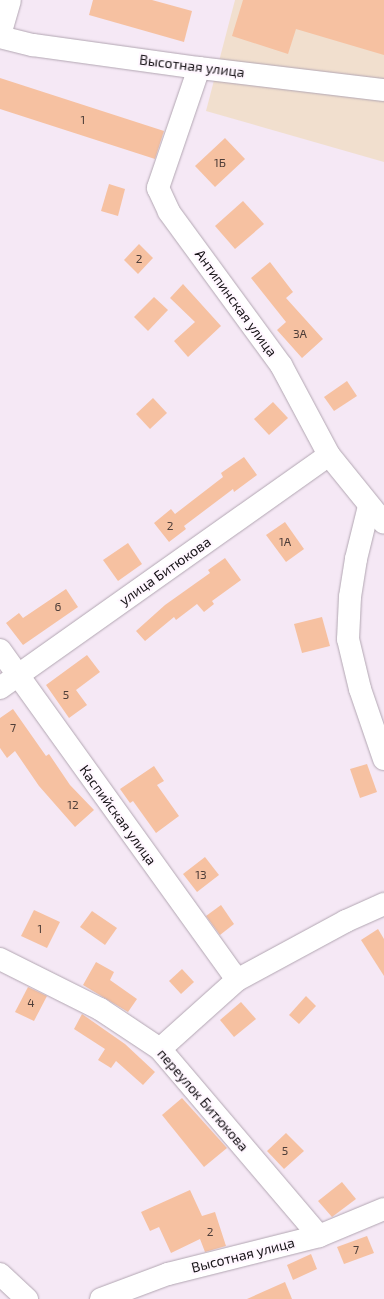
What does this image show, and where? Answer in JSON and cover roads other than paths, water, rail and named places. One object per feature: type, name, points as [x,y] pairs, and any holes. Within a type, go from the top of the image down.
[{"type":"street","points":[[0,36],[10,0]]},
{"type":"street","name":"Высотная улица","points":[[0,36],[33,44],[199,68],[384,90]]},
{"type":"street","name":"Антипинская улица","points":[[199,68],[158,188],[169,212],[281,365],[329,455],[384,523]]},
{"type":"street","name":"улица Битюкова","points":[[0,688],[329,455]]},
{"type":"street","points":[[369,506],[355,567],[348,639],[360,689],[384,759]]},
{"type":"street","name":"Каспийская улица","points":[[0,650],[237,980]]},
{"type":"street","points":[[160,1049],[237,980],[346,921],[384,904]]},
{"type":"street","name":"переулок Битюкова","points":[[0,959],[100,1009],[160,1049],[319,1236]]},
{"type":"street","name":"Высотная улица","points":[[101,1299],[168,1274],[319,1236],[384,1209]]},
{"type":"street","points":[[0,1274],[27,1299]]}]
